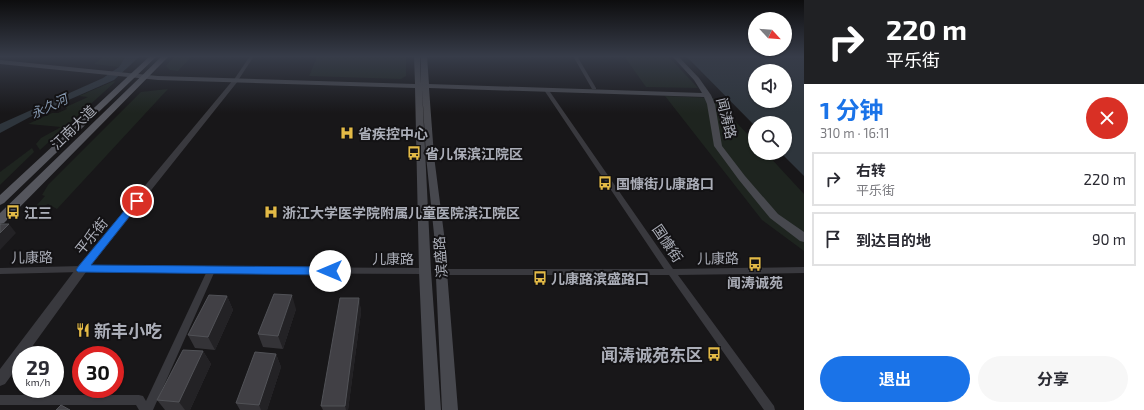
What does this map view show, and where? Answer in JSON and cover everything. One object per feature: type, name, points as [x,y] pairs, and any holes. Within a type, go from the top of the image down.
[{"type":"main road","name":"江南大道","points":[[0,201],[126,75]]},
{"type":"main road","points":[[138,75],[706,92]]},
{"type":"main road","name":"滨盛路","points":[[420,75],[441,272],[450,410]]},
{"type":"main road","name":"滨盛路","points":[[423,75],[425,271],[433,410]]},
{"type":"main road","name":"闻涛路","points":[[693,75],[706,92],[711,104],[718,146],[742,178],[774,216],[804,238]]},
{"type":"main road","name":"江南大道","points":[[0,220],[38,180],[146,76]]},
{"type":"main road","points":[[422,84],[546,90],[706,92]]},
{"type":"street","name":"平乐街","points":[[0,380],[82,270],[239,75]]},
{"type":"street","points":[[586,75],[594,88]]},
{"type":"street","name":"国慷街","points":[[546,90],[671,272],[770,410]]},
{"type":"street","name":"儿康路","points":[[441,272],[671,272],[804,270]]},
{"type":"street","name":"儿康路","points":[[0,271],[425,271]]},
{"type":"street","points":[[0,400],[139,400],[146,410],[211,271]]},
{"type":"shaded area","points":[[309,75],[406,75],[401,79]]},
{"type":"shaded area","points":[[638,75],[686,75],[698,88],[646,87]]},
{"type":"shaded area","points":[[114,81],[115,82],[40,150],[36,144],[41,138],[61,127],[28,124],[52,113],[58,113],[67,109],[66,107],[88,97],[79,96]]},
{"type":"shaded area","points":[[168,89],[57,209],[48,204],[43,207],[35,207],[45,196],[42,195],[48,185],[141,92]]},
{"type":"shaded area","points":[[665,96],[713,98],[748,135],[748,160],[772,160],[804,194],[804,251],[762,220]]},
{"type":"shaded area","points":[[32,148],[34,152],[0,185],[0,172]]},
{"type":"water","name":"永久河","points":[[107,75],[119,75],[114,80],[30,117],[0,133],[0,124]]},
{"type":"water","points":[[705,75],[748,75],[748,108],[792,108],[792,75],[804,75],[804,176],[788,160],[792,160],[792,116],[748,116],[748,119]]},
{"type":"building","points":[[9,224],[0,233],[0,225]]},
{"type":"building","points":[[274,294],[292,295],[278,336],[258,334]]},
{"type":"building","points":[[209,295],[227,296],[208,337],[188,335]]},
{"type":"building","points":[[340,298],[359,298],[345,406],[321,406]]},
{"type":"building","points":[[183,350],[203,351],[179,402],[157,400]]},
{"type":"building","points":[[255,352],[276,354],[259,405],[236,403]]},
{"type":"building","points":[[61,405],[70,410],[56,410]]},
{"type":"place","name":"省疾控中心","points":[[347,133]]},
{"type":"place","name":"省儿保滨江院区","points":[[414,153]]},
{"type":"place","name":"国慷街儿康路口","points":[[605,183]]},
{"type":"place","name":"江三","points":[[13,212]]},
{"type":"place","name":"浙江大学医学院附属儿童医院滨江院区","points":[[271,212]]},
{"type":"place","name":"闻涛诚苑","points":[[755,264]]},
{"type":"place","name":"儿康路滨盛路口","points":[[540,278]]},
{"type":"place","name":"新丰小吃","points":[[83,330]]},
{"type":"place","name":"闻涛诚苑东区","points":[[714,354]]},
{"type":"route","points":[[137,201],[82,270],[330,271]]}]
